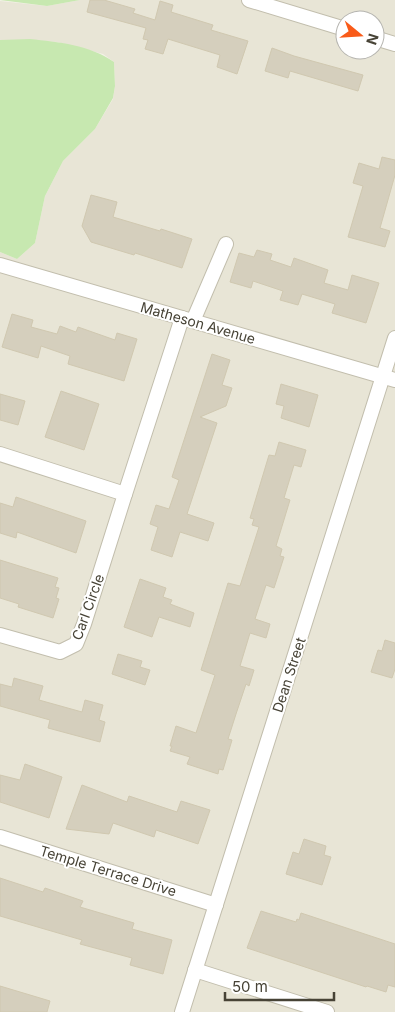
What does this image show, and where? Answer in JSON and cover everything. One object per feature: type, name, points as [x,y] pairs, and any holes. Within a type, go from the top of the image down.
[{"type":"street","points":[[249,0],[335,26]]},
{"type":"street","name":"Carl Circle","points":[[0,635],[60,652],[76,644],[125,494],[188,320],[226,244]]},
{"type":"street","name":"Matheson Avenue","points":[[0,265],[389,379]]},
{"type":"street","name":"Dean Street","points":[[182,1012],[389,379],[395,338]]},
{"type":"street","points":[[0,454],[125,494]]},
{"type":"street","name":"Temple Terrace Drive","points":[[0,838],[216,905]]},
{"type":"street","points":[[195,970],[327,1012]]},
{"type":"shaded area","points":[[80,0],[395,0],[395,1012],[0,1012],[0,252],[17,259],[35,243],[45,196],[63,161],[95,129],[113,99],[115,86],[114,62],[103,54],[57,42],[0,40],[0,1],[47,6]]},
{"type":"green space","points":[[0,0],[80,0],[47,6]]},
{"type":"green space","points":[[30,39],[74,45],[105,56],[114,62],[115,86],[113,98],[95,129],[63,161],[45,196],[35,243],[17,259],[0,252],[0,40]]},
{"type":"building","points":[[90,0],[104,0],[135,9],[133,13],[155,20],[160,1],[173,5],[171,12],[213,25],[211,30],[248,41],[237,74],[217,67],[220,55],[168,39],[163,54],[145,49],[148,40],[143,39],[146,28],[87,12]]},
{"type":"building","points":[[272,48],[363,75],[358,91],[290,71],[288,78],[265,71]]},
{"type":"building","points":[[382,157],[395,160],[395,175],[380,228],[390,231],[385,247],[348,237],[363,186],[353,183],[359,163],[379,169]]},
{"type":"building","points":[[91,195],[117,202],[113,217],[192,239],[182,268],[135,253],[134,255],[91,242],[82,226]]},
{"type":"building","points":[[257,250],[272,254],[270,260],[291,267],[294,258],[328,270],[324,283],[348,290],[352,275],[379,283],[366,323],[332,313],[335,304],[302,294],[298,305],[280,300],[283,291],[253,281],[251,288],[230,282],[239,253],[254,257]]},
{"type":"building","points":[[12,314],[33,320],[31,327],[57,334],[60,326],[76,332],[78,327],[115,340],[117,333],[137,339],[124,381],[68,364],[70,356],[41,346],[38,358],[2,347]]},
{"type":"building","points":[[212,354],[230,360],[222,385],[232,388],[226,406],[200,417],[217,423],[187,514],[214,523],[208,541],[180,532],[172,557],[151,550],[158,527],[150,524],[156,505],[169,509],[179,480],[172,477]]},
{"type":"building","points":[[281,384],[318,395],[309,427],[281,418],[284,406],[276,404]]},
{"type":"building","points":[[61,391],[99,404],[84,450],[45,437]]},
{"type":"building","points":[[0,394],[25,401],[18,425],[0,420]]},
{"type":"building","points":[[279,442],[306,450],[301,467],[294,465],[284,498],[290,500],[276,546],[282,549],[280,556],[284,557],[274,588],[266,585],[255,619],[270,624],[266,638],[250,633],[240,666],[254,670],[249,686],[246,684],[228,739],[232,740],[223,770],[219,769],[218,774],[187,764],[190,757],[170,751],[172,746],[170,746],[176,726],[196,733],[215,675],[201,670],[228,583],[240,586],[259,527],[252,525],[254,519],[250,518],[269,455],[275,456]]},
{"type":"building","points":[[16,497],[86,521],[76,553],[17,532],[16,538],[0,533],[0,503],[13,507]]},
{"type":"building","points":[[0,560],[58,578],[55,587],[59,588],[56,598],[59,599],[53,618],[18,607],[19,604],[0,598]]},
{"type":"building","points":[[140,579],[166,588],[163,597],[172,600],[170,604],[194,613],[190,627],[159,617],[152,637],[124,627]]},
{"type":"building","points":[[385,640],[395,643],[395,669],[392,678],[371,672],[378,650],[382,651]]},
{"type":"building","points":[[118,654],[142,661],[140,667],[150,670],[145,685],[112,674]]},
{"type":"building","points":[[14,678],[43,686],[39,700],[82,712],[85,700],[103,705],[99,720],[105,722],[100,742],[48,728],[50,720],[0,706],[0,684],[12,687]]},
{"type":"building","points":[[25,764],[62,777],[49,818],[0,802],[0,775],[20,780]]},
{"type":"building","points":[[82,785],[127,802],[129,796],[177,812],[181,801],[210,810],[198,844],[156,830],[154,837],[113,823],[109,834],[66,829]]},
{"type":"building","points":[[304,839],[326,846],[324,855],[331,857],[322,885],[286,874],[293,852],[299,854]]},
{"type":"building","points":[[0,878],[43,892],[45,888],[83,901],[80,907],[134,923],[132,929],[172,940],[163,974],[130,965],[132,958],[80,944],[82,940],[0,916]]},
{"type":"building","points":[[261,911],[296,922],[297,919],[299,920],[301,913],[395,944],[395,987],[388,985],[386,992],[366,987],[247,948]]},
{"type":"building","points":[[0,986],[50,1001],[47,1012],[0,1012]]}]
